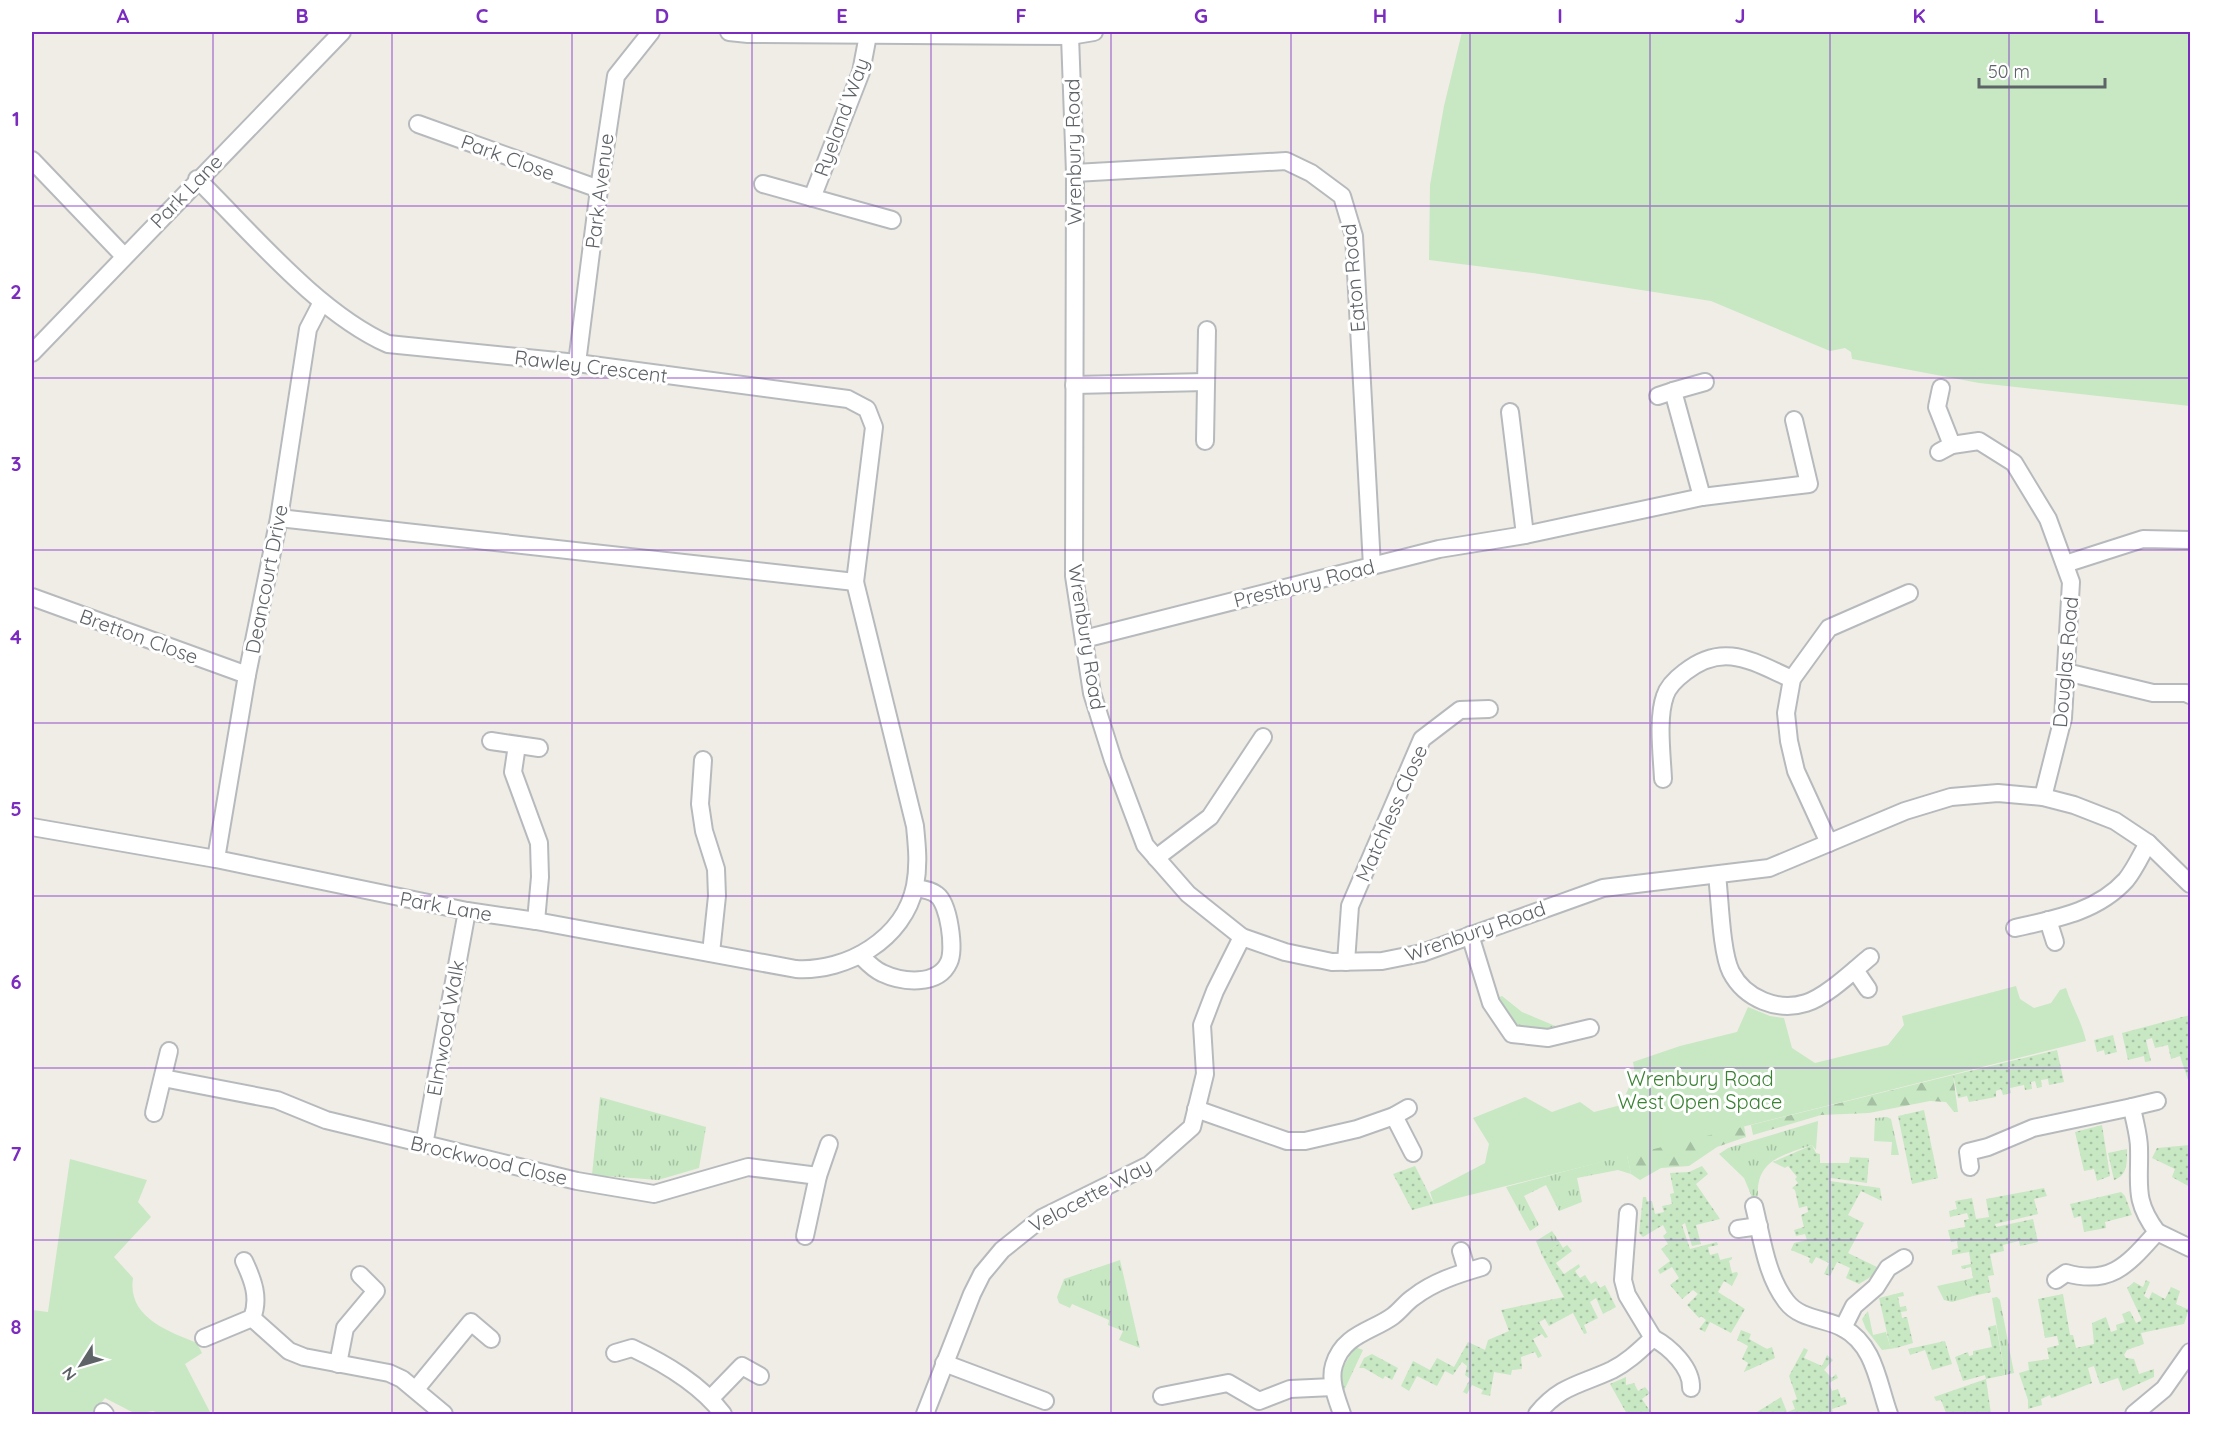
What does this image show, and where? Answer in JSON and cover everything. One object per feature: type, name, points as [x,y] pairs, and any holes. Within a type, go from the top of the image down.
[{"type":"street","name":"Park Lane","points":[[32,352],[197,179],[342,32]]},
{"type":"street","name":"Park Avenue","points":[[577,363],[598,189],[616,76],[651,32]]},
{"type":"street","points":[[729,32],[1070,36],[1094,32]]},
{"type":"street","name":"Ryeland Way","points":[[812,198],[861,72],[868,35]]},
{"type":"street","name":"Wrenbury Road","points":[[1070,36],[1075,173],[1074,576],[1092,693],[1113,760],[1145,845],[1188,894],[1242,937],[1285,952],[1332,962],[1382,961],[1422,953],[1603,888],[1769,868],[1905,811],[1951,798],[1998,793],[2043,797],[2074,805],[2115,821],[2148,843],[2179,870],[2190,884]]},
{"type":"street","name":"Park Close","points":[[418,124],[598,189]]},
{"type":"street","points":[[32,160],[124,255]]},
{"type":"street","name":"Eaton Road","points":[[1075,173],[1286,161],[1311,173],[1342,196],[1354,236],[1372,566]]},
{"type":"street","name":"Rawley Crescent","points":[[197,179],[322,302],[362,333],[388,344],[577,363],[849,399],[867,409],[874,427],[855,582],[886,698]]},
{"type":"street","name":"Ryeland Way","points":[[763,184],[892,220]]},
{"type":"street","name":"Deancourt Drive","points":[[216,859],[247,675],[279,518],[308,329],[322,302]]},
{"type":"street","points":[[1205,441],[1207,330]]},
{"type":"street","points":[[1074,385],[1206,382]]},
{"type":"street","points":[[1702,497],[1665,394],[1706,382]]},
{"type":"street","name":"Douglas Road","points":[[1941,388],[1937,407],[1945,448],[1979,441],[2014,463],[2048,519],[2072,582],[2063,718],[2043,797]]},
{"type":"street","points":[[1510,411],[1525,535]]},
{"type":"street","name":"Prestbury Road","points":[[1084,639],[1439,549],[1525,535],[1702,497],[1811,491],[1794,420]]},
{"type":"street","points":[[279,518],[855,582]]},
{"type":"street","points":[[2065,564],[2144,539],[2190,540]]},
{"type":"street","points":[[1829,843],[1796,771],[1789,741],[1786,713],[1792,679],[1829,628],[1909,593]]},
{"type":"street","name":"Bretton Close","points":[[32,597],[247,675]]},
{"type":"street","points":[[1663,779],[1661,729],[1665,696],[1676,679],[1694,664],[1717,654],[1745,659],[1792,679]]},
{"type":"street","points":[[2066,672],[2152,693],[2190,695]]},
{"type":"street","name":"Park Lane","points":[[32,827],[216,859],[467,912],[536,921],[796,969],[818,970],[860,955],[886,937],[901,918],[915,888],[918,860],[915,826],[886,698]]},
{"type":"street","name":"Matchless Close","points":[[1346,962],[1350,906],[1422,739],[1460,710],[1489,709]]},
{"type":"street","points":[[1156,858],[1210,817],[1263,737]]},
{"type":"street","points":[[491,741],[539,748]]},
{"type":"street","points":[[517,746],[513,772],[539,843],[540,877],[536,921]]},
{"type":"street","points":[[703,760],[700,804],[704,831],[716,869],[717,896],[711,953]]},
{"type":"street","points":[[2015,928],[2048,920],[2101,902],[2126,879],[2148,843]]},
{"type":"street","points":[[1717,875],[1731,971],[1750,994],[1761,1001],[1784,1006],[1809,1003],[1870,957]]},
{"type":"street","points":[[860,955],[880,973],[911,981],[926,980],[939,974],[949,963],[952,950],[951,935],[942,901],[927,890],[915,888]]},
{"type":"street","name":"Elmwood Walk","points":[[424,1145],[467,912]]},
{"type":"street","points":[[2048,920],[2055,942]]},
{"type":"street","points":[[1470,935],[1491,1003],[1512,1034],[1548,1038],[1590,1028]]},
{"type":"street","name":"Velocette Way","points":[[924,1414],[972,1294],[982,1274],[1002,1250],[1042,1218],[1149,1165],[1165,1154],[1192,1127],[1205,1074],[1202,1025],[1215,991],[1242,937]]},
{"type":"street","points":[[1855,970],[1868,989]]},
{"type":"street","points":[[154,1113],[169,1051]]},
{"type":"street","name":"Brockwood Close","points":[[163,1078],[277,1100],[326,1120],[424,1145],[577,1181],[654,1194],[748,1167],[818,1176]]},
{"type":"street","points":[[1970,1167],[1968,1152],[1988,1147],[2033,1128],[2157,1101]]},
{"type":"street","points":[[2132,1107],[2139,1147],[2138,1197],[2144,1215],[2157,1232],[2190,1248]]},
{"type":"street","points":[[1196,1109],[1287,1141],[1305,1141],[1357,1130],[1401,1112],[1413,1153]]},
{"type":"street","points":[[805,1236],[818,1176],[829,1144]]},
{"type":"street","points":[[1754,1206],[1772,1278],[1787,1303],[1809,1317],[1843,1328],[1867,1349],[1873,1360],[1889,1414]]},
{"type":"street","points":[[1628,1213],[1623,1280],[1627,1295],[1653,1338],[1672,1352],[1688,1372],[1691,1388]]},
{"type":"street","points":[[1738,1229],[1759,1226]]},
{"type":"street","points":[[2063,1270],[2084,1278],[2117,1272],[2131,1262],[2157,1232]]},
{"type":"street","points":[[1342,1414],[1333,1387],[1334,1365],[1345,1347],[1358,1334],[1392,1317],[1428,1287],[1474,1269],[1461,1251]]},
{"type":"street","points":[[1843,1328],[1854,1306],[1876,1287],[1888,1268],[1904,1258]]},
{"type":"street","points":[[204,1338],[252,1318],[257,1306],[244,1262]]},
{"type":"street","points":[[338,1364],[345,1328],[375,1291],[360,1275]]},
{"type":"street","points":[[252,1318],[289,1351],[318,1361],[389,1373],[416,1389],[444,1414]]},
{"type":"street","points":[[416,1389],[471,1322],[491,1339]]},
{"type":"street","points":[[1537,1414],[1550,1400],[1572,1384],[1614,1369],[1653,1338]]},
{"type":"street","points":[[615,1353],[632,1348],[658,1360],[711,1398],[723,1414]]},
{"type":"street","points":[[2134,1414],[2163,1389],[2190,1356]]},
{"type":"street","points":[[944,1363],[1045,1401]]},
{"type":"street","points":[[711,1398],[742,1366],[760,1376]]},
{"type":"street","points":[[1162,1396],[1228,1383],[1259,1408],[1290,1389],[1333,1387]]},
{"type":"green space","points":[[1462,32],[2190,32],[2190,406],[1979,383],[1852,359],[1851,352],[1845,348],[1830,351],[1711,301],[1533,273],[1429,260],[1430,185],[1444,106]]},
{"type":"green space","name":"Wrenbury Road West Open Space","points":[[2016,986],[2020,999],[2034,1008],[2051,1003],[2060,990],[2066,988],[2086,1041],[1434,1204],[1430,1192],[1485,1163],[1489,1144],[1473,1118],[1525,1097],[1552,1112],[1580,1102],[1594,1112],[1621,1105],[1635,1074],[1633,1062],[1680,1046],[1737,1032],[1748,1007],[1770,1016],[1784,1018],[1792,1048],[1815,1063],[1888,1045],[1904,1025],[1902,1016]]},
{"type":"green space","points":[[1502,996],[1522,1012],[1560,1028],[1548,1032],[1529,1032],[1509,1016],[1497,998]]},
{"type":"green space","points":[[2190,1015],[2190,1086],[2180,1056],[2171,1059],[2168,1045],[2155,1048],[2152,1038],[2146,1040],[2151,1061],[2145,1062],[2144,1056],[2128,1060],[2122,1033]]},
{"type":"green space","points":[[2113,1035],[2117,1052],[2105,1055],[2104,1050],[2097,1052],[2094,1040]]},
{"type":"green space","points":[[2057,1050],[2064,1082],[2049,1085],[2048,1079],[2041,1080],[2042,1087],[2037,1088],[2035,1081],[2031,1082],[2032,1089],[2025,1090],[2024,1085],[2010,1088],[2011,1093],[2003,1095],[2001,1089],[1996,1091],[1996,1097],[1969,1102],[1967,1096],[1958,1098],[1953,1075]]},
{"type":"green space","points":[[1953,1075],[1958,1112],[1954,1112],[1946,1102],[1930,1101],[1869,1113],[1821,1115],[1753,1135],[1751,1125]]},
{"type":"green space","points":[[600,1097],[706,1127],[699,1168],[658,1180],[592,1175]]},
{"type":"green space","points":[[1924,1110],[1938,1178],[1912,1184],[1898,1116]]},
{"type":"green space","points":[[1875,1118],[1891,1119],[1899,1155],[1891,1155],[1892,1142],[1874,1141]]},
{"type":"green space","points":[[1818,1121],[1816,1150],[1812,1145],[1773,1161],[1762,1174],[1758,1196],[1752,1197],[1744,1178],[1719,1154],[1728,1148]]},
{"type":"green space","points":[[2102,1125],[2110,1176],[2097,1181],[2094,1169],[2084,1171],[2075,1132]]},
{"type":"green space","points":[[1744,1126],[1746,1137],[1717,1147],[1689,1166],[1661,1168],[1640,1180],[1631,1174],[1627,1155]]},
{"type":"green space","points":[[1812,1145],[1816,1153],[1820,1154],[1820,1163],[1849,1163],[1850,1157],[1869,1158],[1867,1183],[1831,1178],[1830,1181],[1880,1188],[1882,1201],[1861,1191],[1848,1215],[1864,1223],[1848,1253],[1877,1267],[1872,1276],[1859,1284],[1846,1278],[1850,1268],[1837,1262],[1830,1276],[1824,1274],[1829,1263],[1816,1257],[1812,1264],[1809,1262],[1810,1258],[1791,1250],[1794,1243],[1807,1240],[1805,1234],[1796,1236],[1794,1230],[1804,1227],[1801,1215],[1808,1212],[1807,1206],[1799,1208],[1795,1190],[1792,1188],[1798,1183],[1795,1179],[1797,1177],[1788,1166],[1785,1168],[1773,1162]]},
{"type":"green space","points":[[2190,1145],[2190,1187],[2172,1177],[2175,1169],[2152,1158],[2157,1148]]},
{"type":"green space","points":[[2127,1149],[2127,1163],[2124,1171],[2119,1178],[2114,1180],[2108,1153]]},
{"type":"green space","points":[[1627,1155],[1631,1174],[1618,1170],[1577,1178],[1582,1202],[1559,1211],[1546,1185],[1524,1196],[1539,1225],[1530,1231],[1506,1187]]},
{"type":"green space","points":[[70,1159],[147,1180],[138,1202],[151,1217],[114,1257],[133,1278],[136,1303],[143,1313],[162,1327],[197,1343],[202,1353],[185,1364],[211,1414],[160,1414],[153,1411],[136,1414],[105,1398],[92,1414],[32,1414],[32,1310],[48,1312]]},
{"type":"green space","points":[[1415,1166],[1434,1204],[1412,1210],[1393,1174]]},
{"type":"green space","points":[[1702,1166],[1708,1174],[1696,1184],[1720,1219],[1696,1225],[1701,1244],[1692,1246],[1685,1223],[1682,1225],[1690,1249],[1717,1242],[1718,1245],[1708,1247],[1710,1255],[1718,1253],[1720,1260],[1732,1257],[1729,1261],[1732,1273],[1737,1272],[1738,1274],[1732,1286],[1724,1281],[1718,1292],[1745,1309],[1731,1333],[1710,1322],[1705,1332],[1699,1329],[1706,1320],[1701,1316],[1699,1318],[1687,1305],[1698,1294],[1693,1290],[1682,1299],[1670,1285],[1679,1278],[1672,1267],[1660,1274],[1658,1270],[1670,1261],[1661,1249],[1668,1244],[1663,1236],[1667,1233],[1663,1225],[1643,1237],[1639,1233],[1643,1197],[1646,1197],[1647,1201],[1652,1201],[1655,1214],[1664,1212],[1662,1206],[1672,1204],[1670,1194],[1674,1193],[1670,1173],[1689,1172]]},
{"type":"green space","points":[[2044,1188],[2047,1196],[2034,1199],[2038,1214],[1995,1224],[1996,1227],[2033,1219],[2038,1242],[2020,1246],[2019,1241],[2003,1245],[2004,1251],[1990,1254],[1994,1275],[1988,1276],[1991,1292],[1973,1296],[1965,1280],[1973,1278],[1971,1267],[1962,1269],[1961,1266],[1971,1264],[1969,1252],[1952,1255],[1952,1250],[1958,1248],[1957,1241],[1951,1242],[1948,1230],[1965,1227],[1964,1220],[1969,1219],[1967,1213],[1950,1217],[1949,1211],[1957,1209],[1955,1201],[1972,1198],[1976,1219],[1989,1217],[1986,1199]]},
{"type":"green space","points":[[2121,1192],[2125,1196],[2132,1215],[2105,1222],[2106,1228],[2084,1232],[2081,1216],[2074,1218],[2070,1204]]},
{"type":"green space","points":[[1552,1231],[1560,1243],[1542,1255],[1536,1241]]},
{"type":"green space","points":[[1560,1243],[1563,1248],[1567,1245],[1572,1251],[1556,1263],[1564,1274],[1579,1264],[1580,1267],[1575,1271],[1580,1278],[1585,1275],[1591,1284],[1596,1281],[1600,1288],[1605,1285],[1616,1307],[1603,1314],[1596,1298],[1590,1302],[1598,1318],[1584,1325],[1587,1333],[1584,1334],[1573,1313],[1549,1326],[1545,1319],[1539,1322],[1548,1337],[1545,1338],[1542,1334],[1533,1339],[1542,1356],[1538,1358],[1535,1352],[1521,1357],[1522,1369],[1512,1370],[1511,1375],[1494,1372],[1490,1396],[1481,1394],[1483,1390],[1472,1385],[1467,1394],[1463,1392],[1470,1379],[1465,1375],[1467,1366],[1462,1362],[1453,1375],[1445,1371],[1437,1386],[1417,1376],[1409,1391],[1401,1386],[1413,1361],[1430,1370],[1437,1358],[1454,1367],[1468,1342],[1485,1350],[1488,1340],[1509,1331],[1501,1310],[1564,1297],[1542,1255]]},
{"type":"green space","points":[[1120,1260],[1140,1348],[1119,1340],[1123,1331],[1108,1325],[1109,1320],[1072,1304],[1070,1308],[1059,1303],[1057,1297],[1064,1279]]},
{"type":"green space","points":[[1965,1280],[1973,1296],[1952,1302],[1944,1300],[1937,1286]]},
{"type":"green space","points":[[2146,1280],[2150,1282],[2144,1296],[2149,1299],[2152,1292],[2165,1299],[2171,1287],[2180,1291],[2176,1304],[2187,1309],[2190,1306],[2184,1324],[2141,1333],[2144,1344],[2127,1350],[2124,1355],[2126,1358],[2134,1359],[2139,1374],[2154,1369],[2154,1377],[2123,1391],[2118,1378],[2100,1384],[2094,1366],[2088,1368],[2092,1383],[2055,1397],[2051,1398],[2050,1395],[2041,1399],[2042,1405],[2028,1409],[2028,1400],[2019,1373],[2029,1370],[2028,1362],[2049,1359],[2047,1348],[2059,1345],[2057,1336],[2045,1338],[2038,1299],[2063,1294],[2070,1335],[2073,1335],[2076,1348],[2094,1344],[2092,1323],[2106,1317],[2111,1332],[2117,1330],[2116,1325],[2125,1322],[2122,1314],[2130,1311],[2136,1323],[2142,1320],[2127,1288],[2134,1282],[2143,1287]]},
{"type":"green space","points":[[1903,1292],[1904,1296],[1898,1297],[1900,1307],[1906,1306],[1907,1311],[1901,1312],[1902,1318],[1907,1317],[1913,1343],[1896,1348],[1890,1346],[1879,1298]]},
{"type":"green space","points":[[1997,1297],[2000,1300],[2014,1373],[2005,1375],[1992,1298]]},
{"type":"green space","points":[[1868,1311],[1873,1335],[1886,1332],[1890,1346],[1896,1348],[1882,1350],[1866,1329],[1862,1319]]},
{"type":"green space","points":[[1996,1325],[2005,1375],[1986,1379],[1985,1375],[1963,1381],[1955,1357],[1968,1352],[1969,1356],[1973,1355],[1973,1351],[1992,1347],[1988,1327]]},
{"type":"green space","points":[[1741,1330],[1751,1334],[1749,1339],[1767,1349],[1772,1347],[1775,1358],[1744,1372],[1748,1363],[1742,1359],[1748,1346],[1737,1340]]},
{"type":"green space","points":[[1945,1341],[1952,1364],[1932,1370],[1925,1350],[1910,1355],[1908,1349]]},
{"type":"green space","points":[[1355,1347],[1363,1350],[1342,1395],[1342,1369]]},
{"type":"green space","points":[[1804,1348],[1808,1350],[1804,1358],[1822,1366],[1827,1355],[1833,1360],[1824,1370],[1832,1378],[1836,1374],[1838,1378],[1829,1383],[1832,1391],[1838,1389],[1841,1398],[1845,1397],[1847,1404],[1832,1409],[1833,1414],[1757,1414],[1781,1397],[1787,1412],[1795,1409],[1792,1401],[1797,1399],[1789,1376]]},
{"type":"green space","points":[[1372,1354],[1398,1368],[1392,1380],[1385,1376],[1383,1379],[1364,1368],[1359,1368],[1364,1358]]},
{"type":"green space","points":[[1626,1377],[1626,1385],[1634,1383],[1638,1391],[1645,1387],[1650,1393],[1642,1399],[1652,1414],[1627,1414],[1610,1384]]},
{"type":"green space","points":[[1986,1379],[1991,1414],[1941,1414],[1946,1413],[1941,1400],[1936,1401],[1934,1397]]}]
